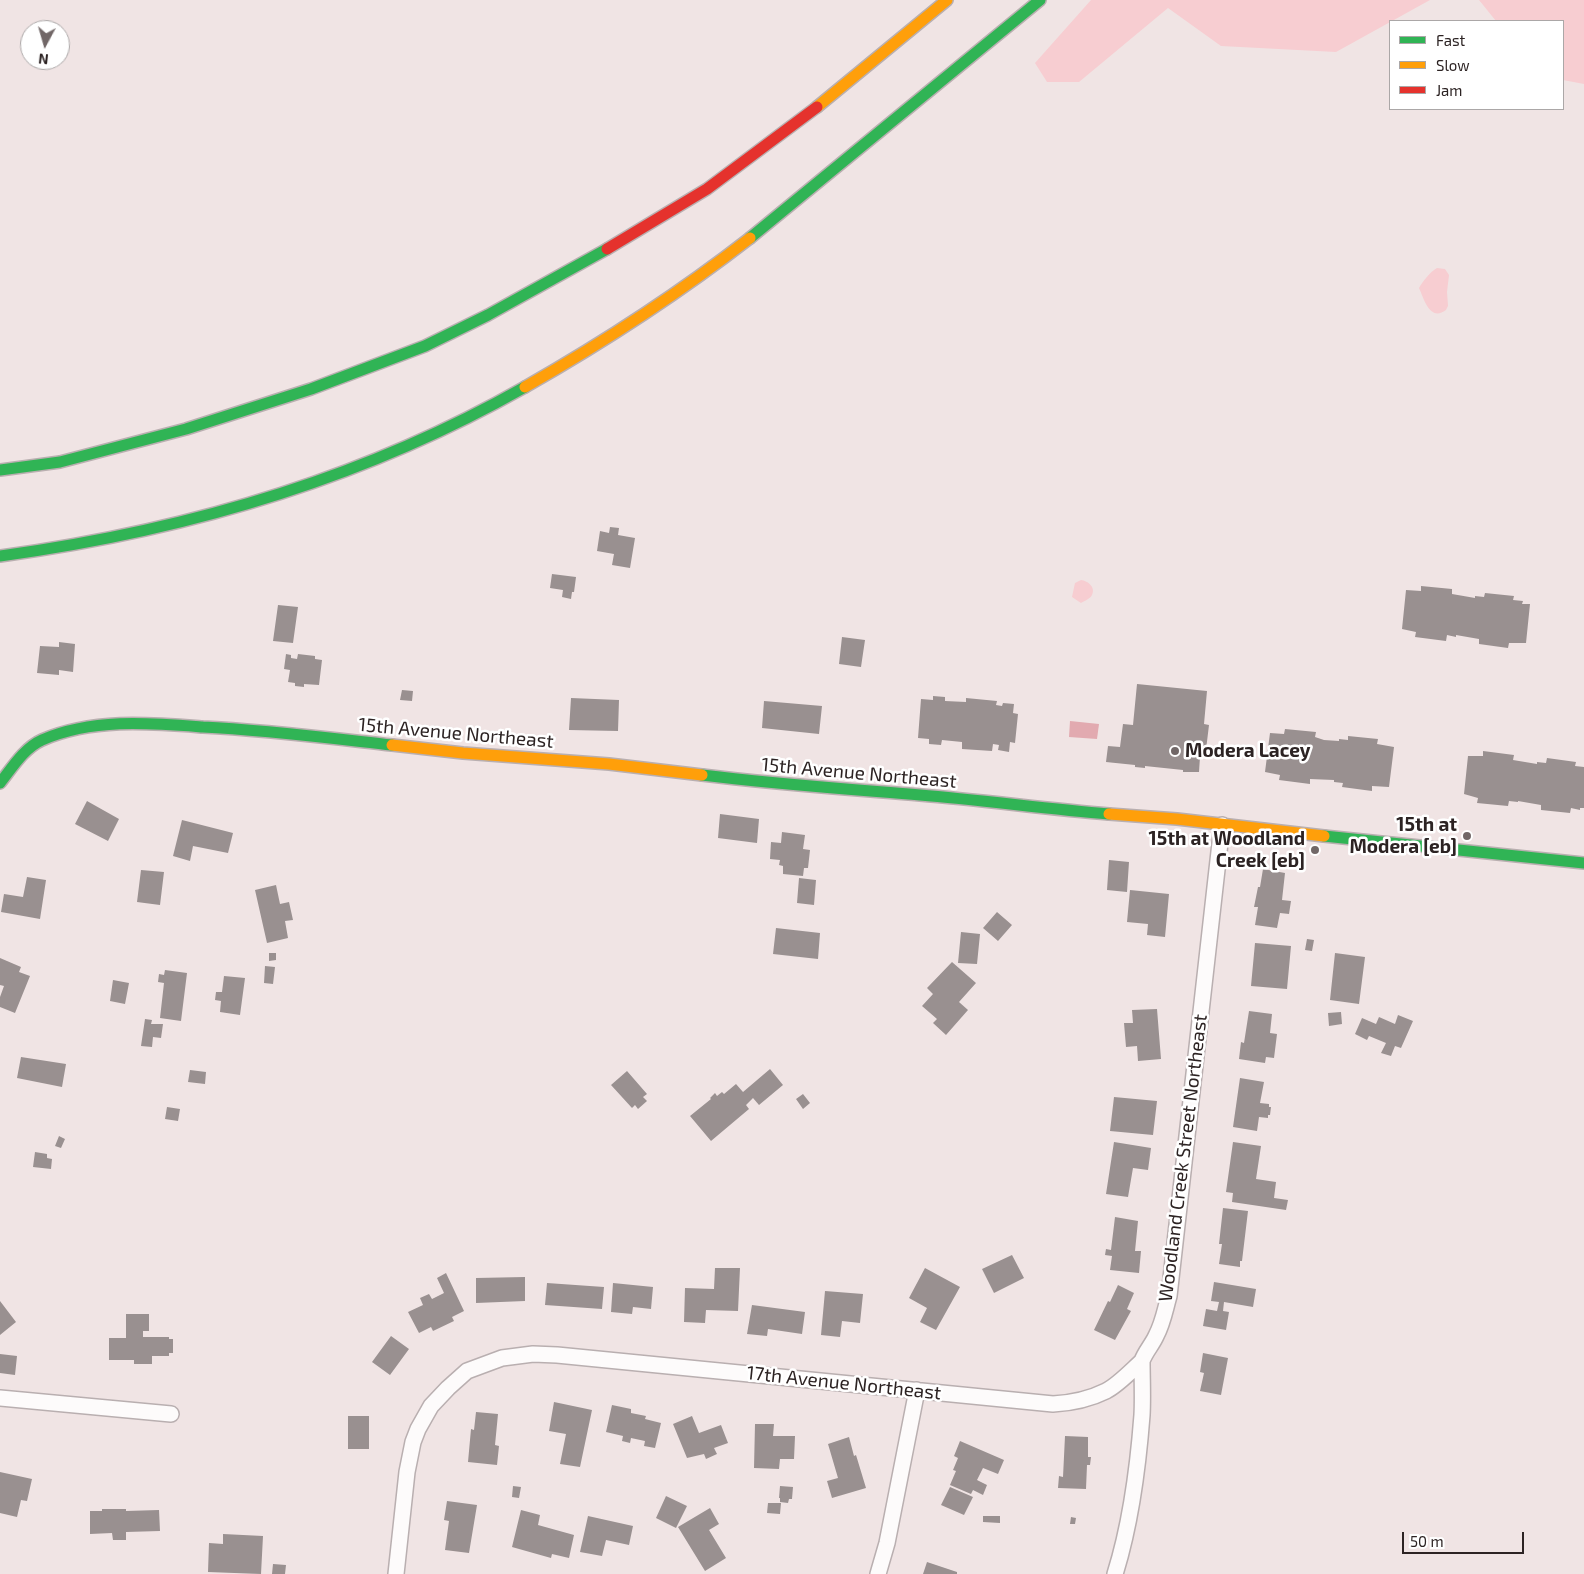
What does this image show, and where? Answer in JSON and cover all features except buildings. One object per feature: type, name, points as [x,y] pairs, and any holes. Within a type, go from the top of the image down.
[{"type":"main road","points":[[0,470],[60,462],[186,429],[311,389],[425,346],[488,315],[590,259],[707,189],[814,110],[947,0]]},
{"type":"main road","points":[[0,556],[78,545],[142,532],[206,517],[269,498],[391,452],[450,426],[508,397],[619,332],[724,258],[775,219],[1040,0]]},
{"type":"main road","name":"15th Avenue Northeast","points":[[0,782],[17,761],[32,747],[42,741],[92,726],[131,723],[244,729],[463,753],[609,764],[738,780],[923,795],[1058,810],[1177,819],[1584,863]]},
{"type":"street","name":"Woodland Creek Street Northeast","points":[[1115,1574],[1123,1548],[1130,1512],[1142,1414],[1142,1361],[1164,1318],[1169,1296],[1222,825]]},
{"type":"street","name":"17th Avenue Northeast","points":[[396,1574],[407,1472],[413,1442],[424,1417],[431,1406],[467,1371],[502,1358],[533,1354],[566,1356],[1053,1404],[1086,1398],[1108,1390],[1142,1361]]},
{"type":"street","points":[[878,1574],[887,1543],[917,1390]]},
{"type":"street","points":[[0,1398],[171,1414]]},
{"type":"shaded area","points":[[1091,0],[1430,0],[1394,20],[1389,20],[1389,23],[1336,52],[1221,46],[1168,8],[1079,82],[1047,82],[1035,63]]},
{"type":"shaded area","points":[[1479,0],[1584,0],[1584,84],[1564,80],[1564,20],[1495,20]]},
{"type":"shaded area","points":[[1437,268],[1445,269],[1449,275],[1448,306],[1446,310],[1440,313],[1436,313],[1428,308],[1419,288]]},
{"type":"shaded area","points":[[1081,580],[1091,585],[1093,592],[1090,598],[1081,603],[1072,597],[1075,583]]},
{"type":"shaded area","points":[[1070,721],[1099,724],[1097,739],[1069,737]]},
{"type":"traffic: fast","points":[[750,238],[1040,0]]},
{"type":"traffic: fast","points":[[0,470],[60,462],[186,429],[311,389],[425,346],[488,315],[607,249]]},
{"type":"traffic: fast","points":[[0,556],[137,532],[271,497],[400,449],[463,420],[525,387]]},
{"type":"traffic: fast","points":[[0,783],[19,759],[42,740],[61,733],[101,725],[163,724],[227,728],[392,745]]},
{"type":"traffic: fast","points":[[702,775],[1109,814]]},
{"type":"traffic: fast","points":[[1324,836],[1584,863]]},
{"type":"traffic: slow","points":[[817,107],[947,0]]},
{"type":"traffic: slow","points":[[525,387],[640,317],[696,279],[750,238]]},
{"type":"traffic: slow","points":[[392,745],[463,753],[609,764],[702,775]]},
{"type":"traffic: slow","points":[[1109,814],[1177,819],[1324,836]]},
{"type":"traffic: jam","points":[[607,249],[707,189],[817,107]]},
{"type":"place","name":"Modera Lacey","points":[[1175,751]]},
{"type":"place","name":"15th at Modera [eb]","points":[[1467,836]]},
{"type":"place","name":"15th at Woodland Creek [eb]","points":[[1315,850]]}]
